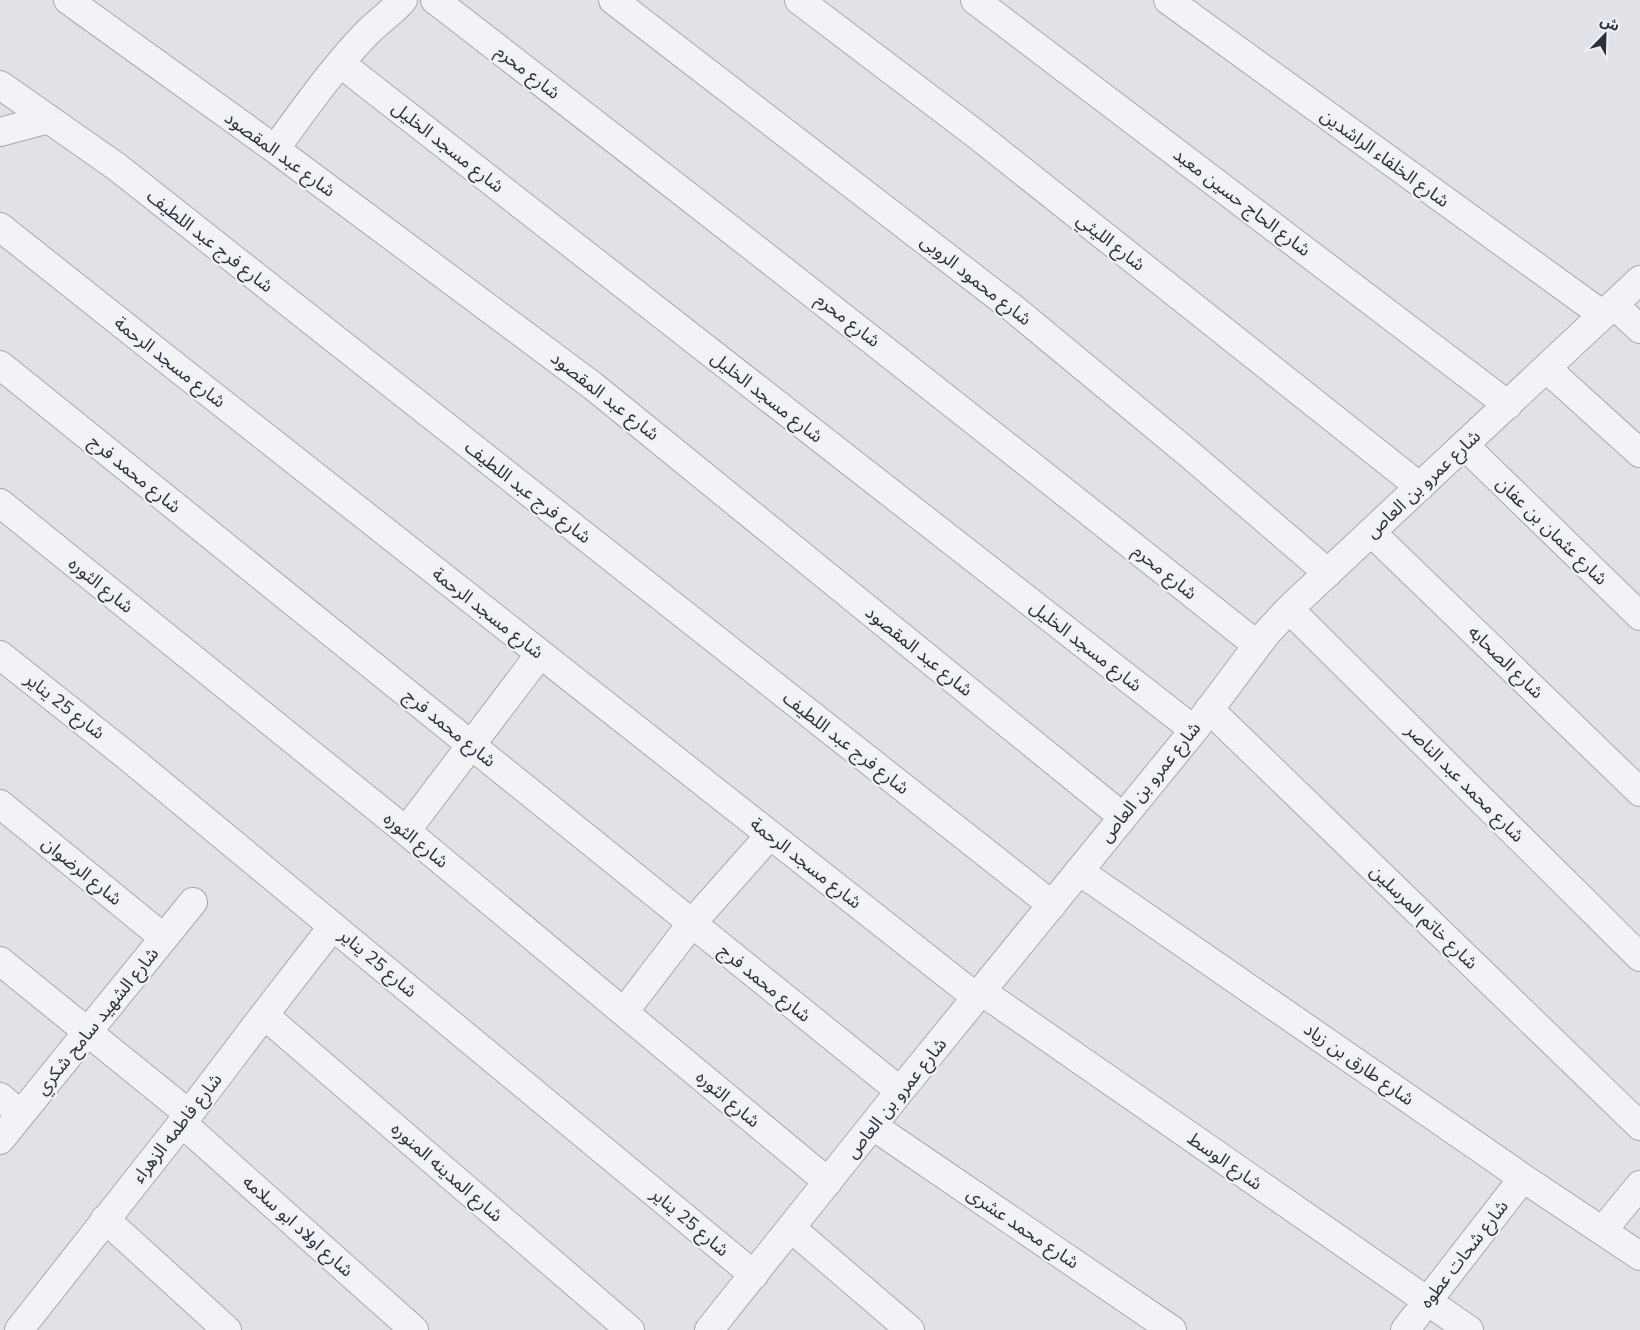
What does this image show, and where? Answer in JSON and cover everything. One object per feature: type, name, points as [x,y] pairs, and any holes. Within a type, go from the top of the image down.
[{"type":"street","name":"شارع عبد المقصود","points":[[68,0],[275,149],[593,386],[1123,817]]},
{"type":"street","points":[[275,149],[340,63],[403,0]]},
{"type":"street","name":"شارع محرم","points":[[435,0],[698,203],[1257,646]]},
{"type":"street","name":"شارع محمود الروبى","points":[[612,0],[1014,309],[1188,453],[1328,573]]},
{"type":"street","name":"شارع الليثي","points":[[799,0],[976,135],[1420,487]]},
{"type":"street","name":"شارع الحاج حسين معبد","points":[[975,0],[1508,405]]},
{"type":"street","name":"شارع الخلفاء الراشدين","points":[[1168,0],[1608,310],[1640,329]]},
{"type":"street","name":"شارع مسجد الخليل","points":[[340,63],[1201,720]]},
{"type":"street","name":"شارع فرج عبد اللطيف","points":[[0,84],[125,173],[1052,905]]},
{"type":"street","points":[[0,132],[49,119]]},
{"type":"street","name":"شارع مسجد الرحمة","points":[[0,227],[770,835],[979,994]]},
{"type":"street","name":"شارع عمرو بن العاص","points":[[709,1330],[1201,720],[1266,634],[1289,609],[1640,280]]},
{"type":"street","name":"شارع محمد فرج","points":[[0,365],[900,1091]]},
{"type":"street","points":[[1546,368],[1640,453]]},
{"type":"street","name":"شارع عثمان بن عفان","points":[[1464,446],[1640,616]]},
{"type":"street","name":"شارع الثوره","points":[[0,503],[406,831],[828,1182]]},
{"type":"street","name":"شارع الصحابه","points":[[1371,532],[1640,792]]},
{"type":"street","name":"شارع محمد عبد الناصر","points":[[1289,609],[1640,957]]},
{"type":"street","points":[[406,831],[540,654]]},
{"type":"street","name":"شارع 25 يناير","points":[[0,655],[127,756],[754,1275]]},
{"type":"street","name":"شارع خاتم المرسلين","points":[[1201,720],[1640,1126]]},
{"type":"street","name":"شارع الرضوان","points":[[0,804],[164,938]]},
{"type":"street","points":[[624,1012],[692,923],[770,835]]},
{"type":"street","name":"شارع طارق بن زياد","points":[[1079,871],[1523,1178],[1640,1256]]},
{"type":"street","name":"شارع الشهيد سامح شكري","points":[[0,1140],[10,1106],[88,1032],[194,902]]},
{"type":"street","name":"شارع فاطمه الزهراء","points":[[19,1330],[186,1118],[333,926]]},
{"type":"street","name":"شارع اولاد ابو سلامه","points":[[0,962],[88,1032],[186,1118],[414,1330]]},
{"type":"street","name":"شارع الوسط","points":[[979,994],[1469,1330]]},
{"type":"street","name":"شارع المدينه المنوره","points":[[264,1015],[630,1330]]},
{"type":"street","name":"شارع محمد عشرى","points":[[873,1126],[1172,1330]]},
{"type":"street","name":"شارع شحات عطوه","points":[[1405,1330],[1523,1178]]},
{"type":"street","points":[[1603,1230],[1640,1185]]},
{"type":"street","points":[[105,1219],[227,1330]]},
{"type":"street","points":[[791,1228],[910,1330]]}]
